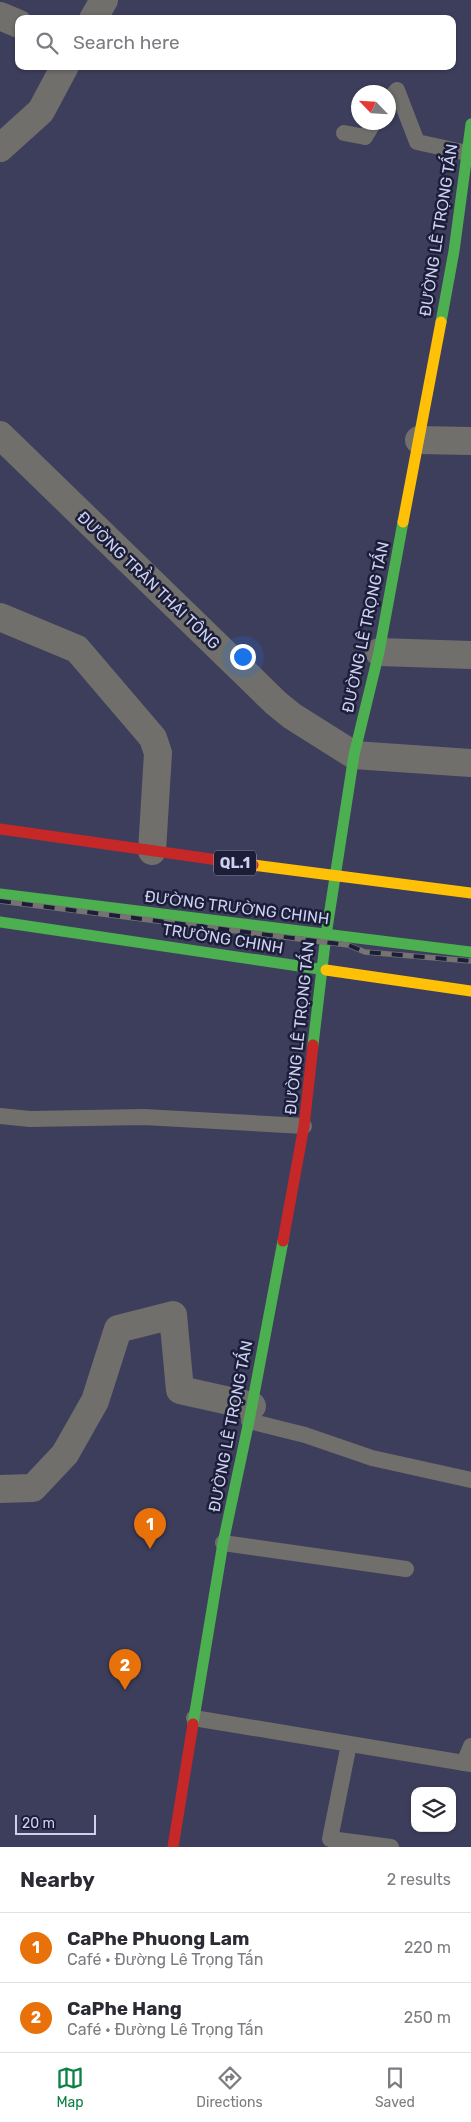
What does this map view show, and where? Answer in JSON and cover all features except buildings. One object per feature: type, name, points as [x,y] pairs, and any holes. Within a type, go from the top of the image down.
[{"type":"main road","name":"ĐƯỜNG LÊ TRỌNG TẤN","points":[[172,1847],[224,1543],[304,1126],[326,934],[354,755],[379,652],[418,440],[466,204],[467,153],[471,124]]},
{"type":"main road","name":"QL.1","points":[[0,829],[335,877],[471,893]]},
{"type":"main road","name":"ĐƯỜNG TRƯỜNG CHINH","points":[[0,894],[471,952]]},
{"type":"main road","name":"TRƯỜNG CHINH","points":[[0,922],[471,991]]},
{"type":"street","points":[[95,15],[104,0]]},
{"type":"street","points":[[0,16],[15,22]]},
{"type":"street","points":[[0,148],[41,111],[63,70]]},
{"type":"street","name":"ĐƯỜNG TRẦN THÁI TÔNG","points":[[0,434],[276,703],[292,716],[354,755],[471,763]]},
{"type":"street","points":[[418,440],[471,441]]},
{"type":"street","points":[[0,617],[77,649],[153,738],[158,753],[152,851]]},
{"type":"street","points":[[379,652],[471,655]]},
{"type":"street","points":[[0,1489],[34,1488],[66,1454],[95,1402],[118,1329],[173,1315],[180,1390],[250,1413]]},
{"type":"lane","points":[[396,91],[397,90],[417,142],[467,153]]},
{"type":"lane","points":[[344,133],[364,137],[369,130]]},
{"type":"lane","points":[[0,1116],[30,1119],[144,1117],[304,1126]]},
{"type":"lane","points":[[250,1413],[372,1458],[471,1480]]},
{"type":"lane","points":[[224,1543],[406,1569]]},
{"type":"lane","points":[[194,1718],[468,1763],[471,1746]]},
{"type":"lane","points":[[349,1744],[330,1839],[391,1847]]},
{"type":"railway","points":[[0,901],[348,945],[365,952],[471,961]]},
{"type":"traffic: fast","points":[[441,322],[454,251],[471,124]]},
{"type":"traffic: fast","points":[[313,1045],[326,935],[354,755],[379,652],[403,522]]},
{"type":"traffic: fast","points":[[0,894],[471,952]]},
{"type":"traffic: fast","points":[[0,922],[326,970]]},
{"type":"traffic: fast","points":[[193,1724],[223,1543],[249,1421],[283,1241]]},
{"type":"traffic: slow","points":[[403,522],[441,322]]},
{"type":"traffic: slow","points":[[253,865],[471,893]]},
{"type":"traffic: slow","points":[[326,970],[471,991]]},
{"type":"traffic: jam","points":[[0,829],[253,865]]},
{"type":"traffic: jam","points":[[283,1241],[304,1126],[313,1045]]},
{"type":"traffic: jam","points":[[173,1847],[193,1724]]},
{"type":"place","name":"CaPhe Phuong Lam","points":[[150,1549]]},
{"type":"place","name":"CaPhe Hang","points":[[125,1690]]}]
